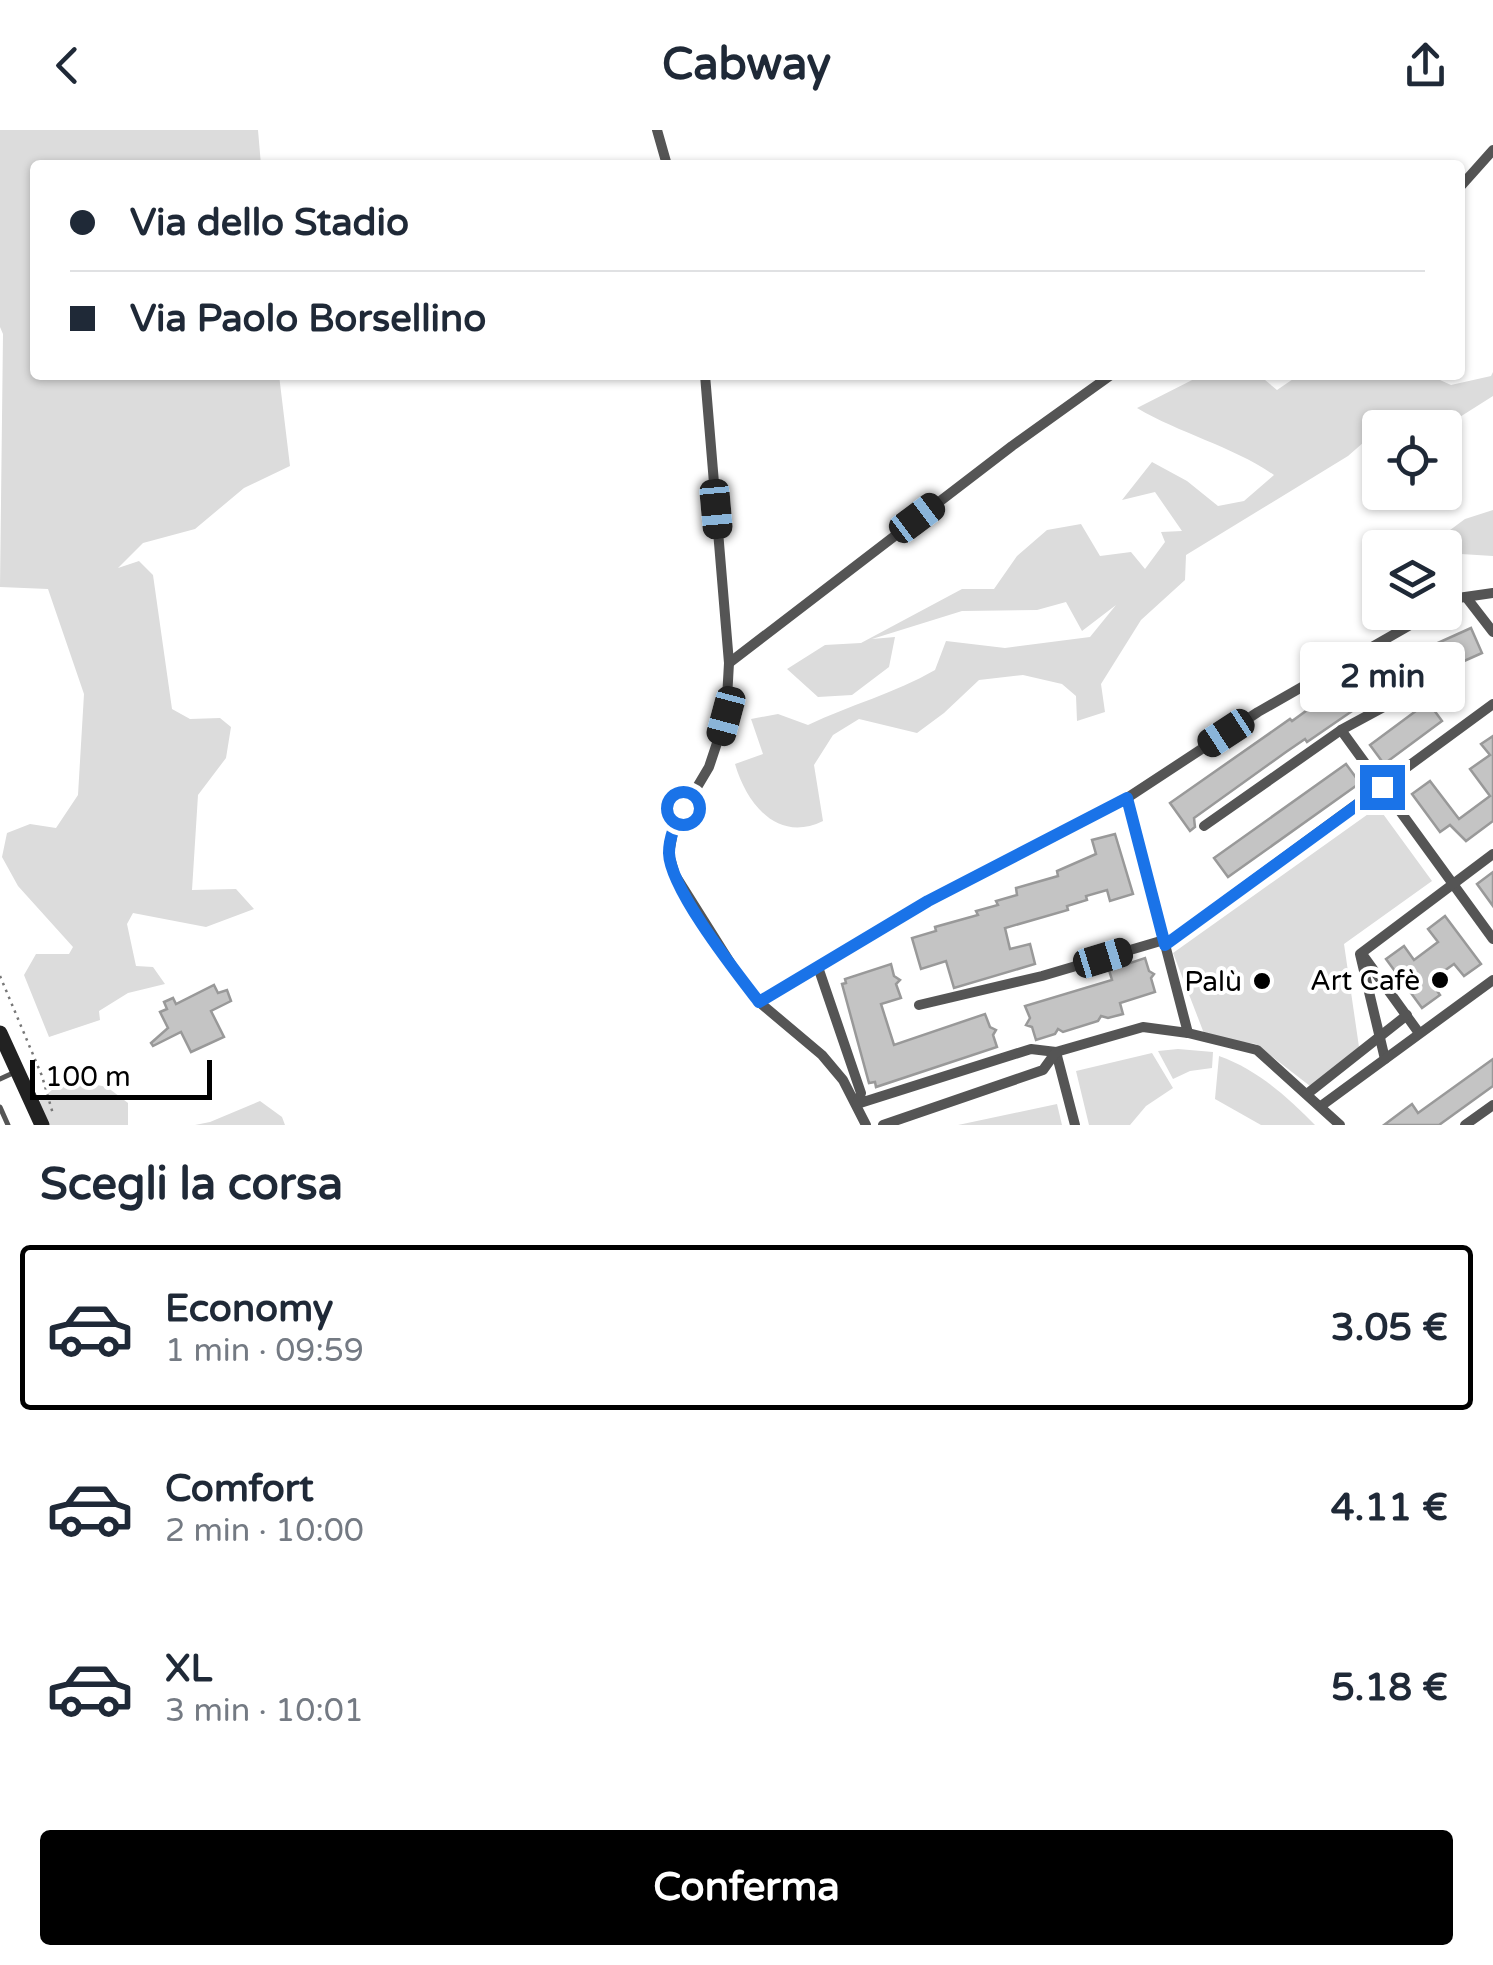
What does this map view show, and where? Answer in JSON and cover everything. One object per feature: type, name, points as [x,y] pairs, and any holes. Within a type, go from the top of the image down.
[{"type":"street","points":[[657,130],[666,160]]},
{"type":"street","points":[[1465,181],[1493,150]]},
{"type":"street","points":[[704,380],[729,663],[726,716],[709,767],[674,826],[669,854],[675,875],[704,926],[759,1002],[822,1055],[857,1104],[866,1125]]},
{"type":"street","points":[[729,663],[1104,380]]},
{"type":"street","points":[[1462,599],[1493,593]]},
{"type":"street","points":[[1466,597],[1493,632]]},
{"type":"street","points":[[759,1002],[928,901],[1127,798],[1258,712],[1402,630]]},
{"type":"street","points":[[1204,826],[1342,730],[1402,697],[1371,648]]},
{"type":"street","points":[[919,1006],[1165,943],[1493,704]]},
{"type":"street","points":[[1342,730],[1493,939]]},
{"type":"street","points":[[1127,798],[1188,1033]]},
{"type":"street","points":[[1362,953],[1493,854]]},
{"type":"street","points":[[1362,953],[1420,1033]]},
{"type":"street","points":[[1362,953],[1385,1059]]},
{"type":"street","points":[[818,967],[860,1093],[857,1104]]},
{"type":"street","points":[[1321,1106],[1493,980]]},
{"type":"street","points":[[1307,1094],[1406,1015]]},
{"type":"street","points":[[857,1104],[1031,1048],[1056,1052],[1143,1027],[1188,1033],[1257,1050],[1340,1125]]},
{"type":"street","points":[[0,1033],[7,1072],[49,1124]]},
{"type":"street","points":[[882,1125],[1043,1070],[1056,1052]]},
{"type":"street","points":[[1056,1052],[1075,1125]]},
{"type":"street","points":[[1465,1125],[1493,1104]]},
{"type":"lane","points":[[0,1106],[8,1125]]},
{"type":"path","points":[[0,976],[42,1076],[49,1124]]},
{"type":"shaded area","points":[[0,130],[258,130],[261,160],[30,160],[30,380],[280,380],[290,466],[244,488],[195,529],[143,543],[118,568],[139,561],[153,575],[172,709],[190,719],[220,718],[231,727],[226,758],[198,795],[192,890],[236,889],[254,909],[206,927],[133,913],[127,924],[136,966],[153,967],[165,984],[128,993],[99,1011],[100,1020],[49,1037],[24,975],[36,954],[69,954],[73,947],[18,886],[2,857],[7,833],[30,824],[56,828],[78,795],[84,694],[48,589],[0,587]]},
{"type":"shaded area","points":[[1493,372],[1493,396],[1462,416],[1462,410],[1362,410],[1362,444],[1348,456],[1186,555],[1185,580],[1141,620],[1101,684],[1105,712],[1077,721],[1076,696],[1062,684],[1023,675],[979,680],[917,733],[859,719],[833,735],[814,765],[823,821],[807,827],[779,823],[756,806],[747,793],[735,764],[763,754],[751,719],[778,714],[808,725],[935,670],[946,641],[1005,648],[1090,637],[1116,605],[1082,631],[1066,602],[1037,610],[962,611],[872,639],[895,637],[889,667],[852,695],[818,697],[787,669],[825,645],[861,643],[962,589],[994,589],[1017,556],[1047,530],[1081,524],[1100,556],[1131,552],[1145,569],[1165,542],[1161,532],[1182,531],[1155,492],[1122,500],[1152,462],[1187,481],[1218,506],[1244,501],[1274,475],[1137,408],[1192,380],[1265,380],[1277,390],[1292,380],[1440,380],[1451,385],[1491,376]]},
{"type":"shaded area","points":[[1493,510],[1493,556],[1462,554],[1462,530],[1450,530],[1465,519]]},
{"type":"shaded area","points":[[1378,807],[1432,881],[1344,944],[1359,1047],[1310,1086],[1256,1044],[1205,1036],[1173,953]]},
{"type":"shaded area","points":[[1158,1051],[1213,1052],[1212,1068],[1190,1071],[1173,1079]]},
{"type":"shaded area","points":[[1152,1053],[1173,1088],[1146,1106],[1130,1125],[1089,1125],[1076,1071]]},
{"type":"shaded area","points":[[1219,1056],[1271,1085],[1315,1125],[1261,1125],[1215,1099]]},
{"type":"shaded area","points":[[82,1082],[107,1087],[128,1103],[128,1125],[46,1125],[36,1104],[53,1089]]},
{"type":"shaded area","points":[[260,1101],[282,1117],[285,1125],[195,1125],[210,1122]]},
{"type":"shaded area","points":[[1057,1104],[1062,1125],[958,1125]]},
{"type":"building","points":[[1471,628],[1482,653],[1406,687],[1391,664]]},
{"type":"building","points":[[1367,674],[1382,696],[1286,752],[1194,818],[1195,827],[1190,831],[1170,803],[1290,719],[1342,685],[1345,689]]},
{"type":"building","points":[[1428,702],[1442,721],[1384,764],[1370,745]]},
{"type":"building","points":[[1493,736],[1493,821],[1466,841],[1450,825],[1440,832],[1412,794],[1430,781],[1459,819],[1490,796],[1470,769],[1490,755],[1481,744]]},
{"type":"building","points":[[1346,764],[1360,783],[1228,877],[1214,858]]},
{"type":"building","points":[[1115,834],[1133,894],[1110,901],[1107,890],[1086,896],[1087,900],[1067,906],[1068,910],[1005,928],[1010,949],[1030,944],[1035,964],[954,988],[946,961],[921,969],[912,938],[978,915],[976,911],[1017,895],[1016,888],[1058,876],[1057,871],[1096,854],[1092,840]]},
{"type":"building","points":[[1493,872],[1493,906],[1477,884]]},
{"type":"building","points":[[1445,916],[1481,964],[1464,976],[1454,964],[1430,981],[1440,995],[1422,1008],[1386,959],[1404,946],[1414,960],[1438,942],[1428,929]]},
{"type":"building","points":[[1145,958],[1154,974],[1151,978],[1155,992],[1120,1003],[1123,1014],[1101,1016],[1098,1021],[1063,1032],[1058,1029],[1055,1034],[1036,1040],[1032,1027],[1026,1025],[1030,1018],[1025,1006],[1112,980],[1109,970]]},
{"type":"building","points":[[891,964],[894,976],[900,980],[896,984],[901,998],[881,1004],[894,1045],[985,1014],[990,1027],[996,1030],[993,1035],[997,1047],[876,1087],[875,1082],[869,1083],[842,984],[845,979]]},
{"type":"building","points":[[214,985],[218,993],[227,990],[231,1001],[211,1011],[224,1037],[191,1052],[181,1032],[153,1046],[151,1043],[168,1028],[160,1012],[167,1009],[164,1002],[173,998],[176,1004]]},
{"type":"building","points":[[1493,1059],[1493,1086],[1439,1125],[1384,1125],[1412,1104],[1418,1113]]},
{"type":"place","name":"Art Cafè","points":[[1440,980]]},
{"type":"place","name":"Palù","points":[[1262,981]]},
{"type":"route","points":[[683,808],[674,826],[669,854],[675,875],[704,926],[759,1002],[928,901],[1127,798],[1165,945],[1382,787]]}]
